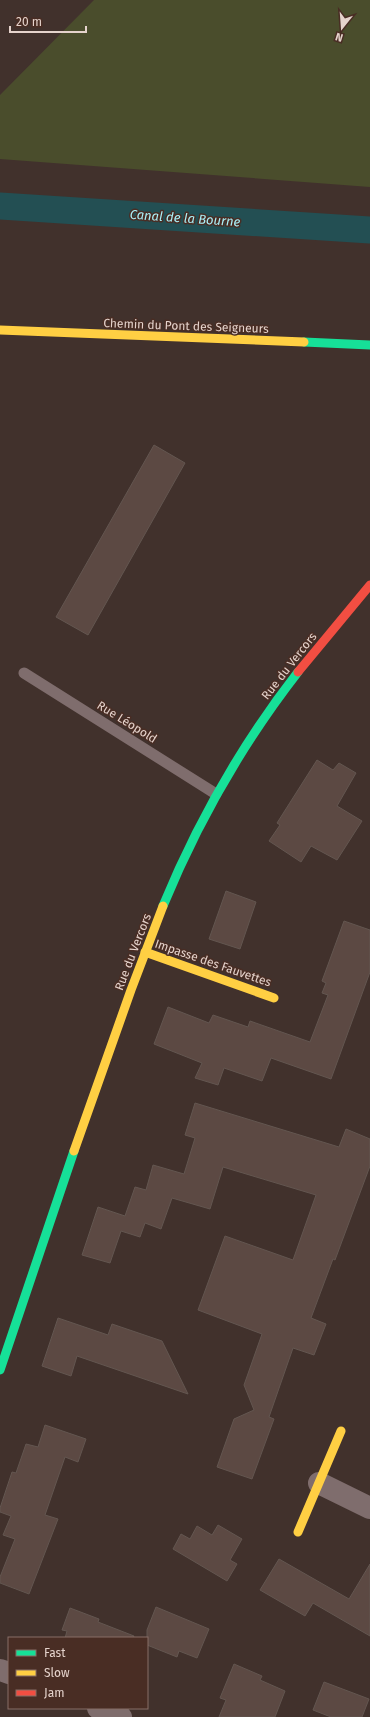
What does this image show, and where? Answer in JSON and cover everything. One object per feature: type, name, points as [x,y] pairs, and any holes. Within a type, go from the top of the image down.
[{"type":"street","name":"Chemin du Pont des Seigneurs","points":[[0,330],[370,345]]},
{"type":"street","name":"Rue du Vercors","points":[[0,1370],[74,1152],[145,952],[184,858],[216,794],[248,742],[280,696],[370,585]]},
{"type":"street","name":"Impasse des Fauvettes","points":[[145,952],[274,998]]},
{"type":"street","points":[[298,1532],[341,1431]]},
{"type":"street","points":[[319,1483],[370,1508]]},
{"type":"street","points":[[101,1709],[122,1717]]},
{"type":"lane","name":"Rue Léopold","points":[[24,673],[216,794]]},
{"type":"green space","points":[[94,0],[370,0],[370,187],[0,159],[0,95]]},
{"type":"building","points":[[154,445],[185,463],[88,635],[56,617]]},
{"type":"building","points":[[317,760],[333,770],[339,763],[356,773],[337,806],[362,821],[337,860],[311,846],[301,862],[269,841],[280,825],[277,823]]},
{"type":"building","points":[[226,891],[256,902],[240,949],[209,939]]},
{"type":"building","points":[[344,921],[370,930],[370,972],[331,1079],[271,1058],[262,1081],[224,1068],[218,1085],[195,1078],[202,1063],[154,1044],[168,1007],[209,1023],[213,1015],[248,1027],[250,1021],[310,1042],[328,995],[322,993],[326,983],[322,981]]},
{"type":"building","points":[[195,1103],[339,1147],[346,1129],[370,1139],[370,1166],[335,1260],[333,1259],[311,1318],[326,1324],[314,1355],[293,1348],[269,1417],[274,1419],[252,1479],[217,1467],[234,1419],[254,1410],[244,1385],[262,1334],[198,1310],[225,1236],[293,1260],[316,1195],[223,1167],[210,1209],[172,1198],[161,1229],[145,1223],[140,1237],[121,1231],[110,1263],[82,1255],[98,1207],[125,1216],[135,1187],[146,1190],[153,1165],[184,1174],[195,1138],[185,1135]]},
{"type":"building","points":[[58,1318],[108,1335],[112,1324],[162,1341],[188,1394],[77,1356],[71,1376],[42,1366]]},
{"type":"building","points":[[45,1425],[86,1439],[78,1462],[65,1457],[45,1515],[58,1519],[29,1594],[0,1583],[0,1577],[15,1539],[3,1535],[11,1516],[0,1512],[0,1508],[12,1472],[16,1473],[26,1444],[38,1447]]},
{"type":"building","points":[[218,1525],[242,1539],[230,1560],[237,1564],[227,1581],[173,1549],[181,1534],[190,1539],[197,1526],[212,1535]]},
{"type":"building","points":[[279,1559],[349,1599],[370,1564],[370,1636],[313,1603],[305,1616],[260,1590]]},
{"type":"building","points":[[156,1607],[209,1629],[197,1658],[179,1651],[177,1657],[148,1645],[147,1630]]},
{"type":"building","points":[[70,1608],[99,1619],[98,1622],[134,1636],[65,1637],[67,1631],[62,1630]]},
{"type":"building","points":[[234,1664],[262,1676],[260,1680],[285,1691],[275,1717],[219,1717],[226,1700],[220,1698]]},
{"type":"building","points":[[324,1682],[369,1699],[362,1717],[331,1717],[313,1710]]},
{"type":"waterway","name":"Canal de la Bourne","points":[[0,206],[370,230]]},
{"type":"traffic: fast","points":[[304,342],[370,345]]},
{"type":"traffic: fast","points":[[163,906],[191,844],[223,784],[258,727],[298,672]]},
{"type":"traffic: fast","points":[[0,1370],[74,1151]]},
{"type":"traffic: slow","points":[[0,330],[304,342]]},
{"type":"traffic: slow","points":[[74,1151],[131,990],[163,906]]},
{"type":"traffic: slow","points":[[145,952],[274,998]]},
{"type":"traffic: slow","points":[[298,1532],[341,1431]]},
{"type":"traffic: jam","points":[[298,672],[370,585]]}]
